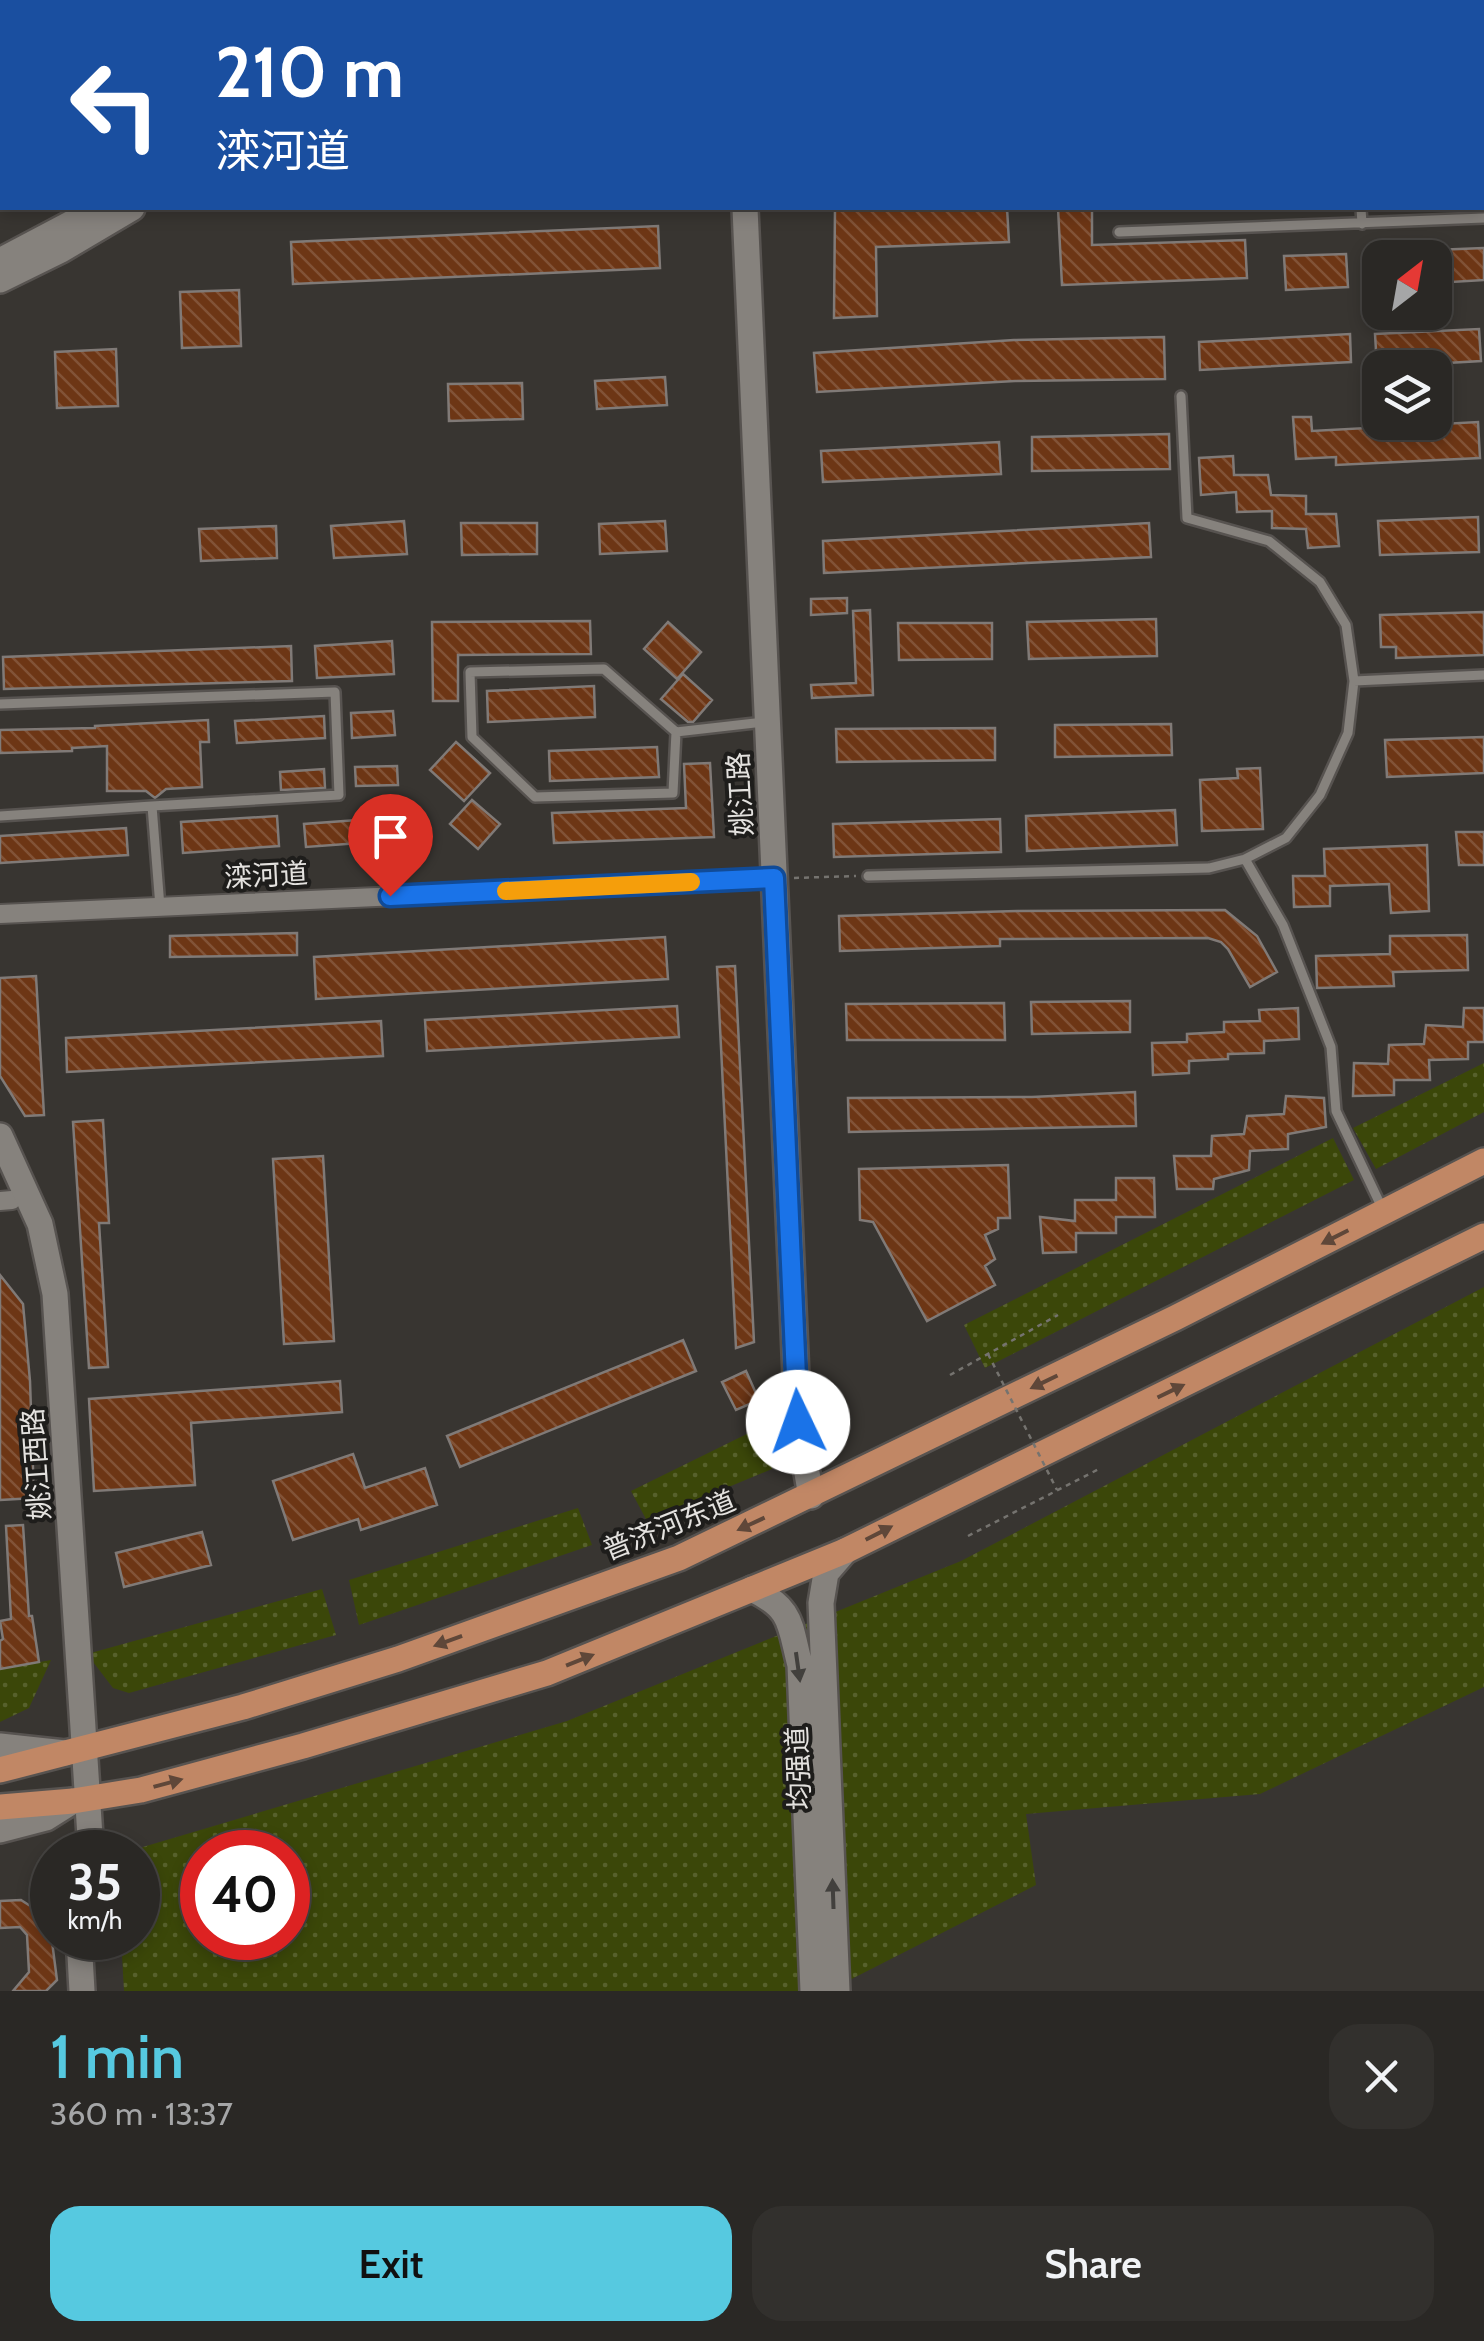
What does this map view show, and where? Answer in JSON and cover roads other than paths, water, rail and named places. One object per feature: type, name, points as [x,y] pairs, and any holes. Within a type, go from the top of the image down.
[{"type":"main road","name":"普济河东道","points":[[0,1770],[244,1708],[398,1659],[679,1558],[1484,1161]]},
{"type":"main road","points":[[0,1807],[140,1790],[547,1673],[845,1550],[1484,1236]]},
{"type":"street","points":[[0,261],[96,210]]},
{"type":"street","points":[[0,280],[62,250],[129,210]]},
{"type":"street","name":"姚江路","points":[[746,210],[798,1422],[811,1496]]},
{"type":"street","name":"滦河道","points":[[0,914],[774,878]]},
{"type":"street","name":"姚江西路","points":[[0,1136],[40,1224],[55,1294],[78,1751]]},
{"type":"street","name":"姚江西路","points":[[0,1173],[6,1200],[27,1232],[39,1288],[78,1751]]},
{"type":"street","name":"均强道","points":[[837,1991],[821,1602],[826,1573],[845,1550]]},
{"type":"street","name":"均强道","points":[[752,1588],[776,1601],[788,1619],[800,1665],[813,1991]]},
{"type":"street","points":[[0,1746],[78,1751],[77,1830]]},
{"type":"street","points":[[0,1830],[46,1818],[80,1800]]},
{"type":"street","points":[[80,1800],[86,1830]]},
{"type":"street","points":[[80,1960],[82,1991]]},
{"type":"street","points":[[97,1960],[98,1991]]},
{"type":"lane","points":[[1361,210],[1362,224]]},
{"type":"lane","points":[[1119,232],[1484,218]]},
{"type":"lane","points":[[868,876],[1208,868],[1245,859],[1286,838],[1320,794],[1348,733],[1354,681],[1346,625],[1320,582],[1270,541],[1187,518],[1181,396]]},
{"type":"lane","points":[[676,732],[673,793],[535,797],[472,737],[470,672],[604,669],[676,732],[767,722]]},
{"type":"lane","points":[[1354,681],[1484,675]]},
{"type":"lane","points":[[0,704],[335,692],[339,795],[0,816]]},
{"type":"lane","points":[[152,806],[160,907]]},
{"type":"lane","points":[[1245,859],[1290,942],[1330,1047],[1336,1112],[1384,1212]]}]
